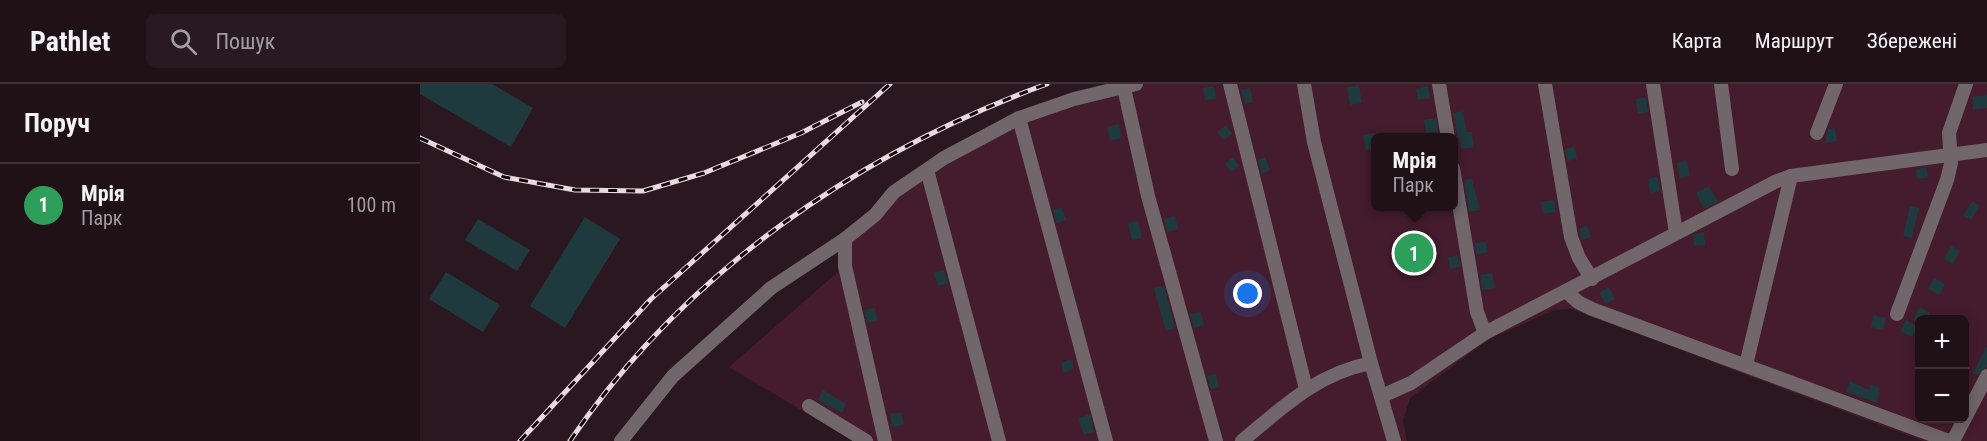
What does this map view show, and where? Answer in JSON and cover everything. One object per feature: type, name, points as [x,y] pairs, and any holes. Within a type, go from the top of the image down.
[{"type":"street","points":[[1230,84],[1306,388]]},
{"type":"street","points":[[1304,84],[1314,142],[1371,363],[1394,441]]},
{"type":"street","points":[[1438,84],[1447,133]]},
{"type":"street","points":[[1545,84],[1571,237],[1579,258],[1592,279]]},
{"type":"street","points":[[1653,84],[1677,233]]},
{"type":"street","points":[[1721,84],[1732,169]]},
{"type":"street","points":[[1818,133],[1836,84]]},
{"type":"street","points":[[1897,314],[1947,180],[1951,126],[1965,84]]},
{"type":"street","points":[[621,441],[674,376],[771,288],[845,239],[875,215],[894,192],[944,158],[1019,118],[1074,99],[1130,86],[1148,196],[1216,441]]},
{"type":"street","points":[[1019,118],[1107,441]]},
{"type":"street","points":[[1382,396],[1411,383],[1485,333],[1592,279],[1764,186],[1791,176],[1949,153],[1987,150]]},
{"type":"street","points":[[927,170],[999,441]]},
{"type":"street","points":[[1746,365],[1791,176]]},
{"type":"street","points":[[1458,198],[1477,312],[1485,333]]},
{"type":"street","points":[[845,239],[845,266],[885,441]]},
{"type":"street","points":[[1567,292],[1578,302],[1592,309],[1951,441],[1987,376]]},
{"type":"street","points":[[1242,441],[1306,388],[1344,369],[1371,363]]},
{"type":"street","points":[[809,406],[866,441]]},
{"type":"shaded area","points":[[1118,84],[1987,84],[1987,441],[1923,441],[1571,309],[1555,310],[1491,338],[1410,398],[1403,421],[1407,441],[853,441],[729,367],[840,270],[842,236],[941,154]]},
{"type":"building","points":[[420,84],[492,84],[533,108],[511,147],[420,94]]},
{"type":"building","points":[[1359,85],[1362,103],[1350,105],[1347,87]]},
{"type":"building","points":[[1214,86],[1216,99],[1205,100],[1203,88]]},
{"type":"building","points":[[1428,86],[1430,98],[1418,100],[1416,89]]},
{"type":"building","points":[[1250,88],[1253,102],[1245,104],[1241,90]]},
{"type":"building","points":[[1987,95],[1987,108],[1973,109],[1972,97]]},
{"type":"building","points":[[1646,97],[1648,112],[1638,114],[1636,99]]},
{"type":"building","points":[[1463,111],[1467,132],[1472,132],[1474,147],[1461,149],[1453,113]]},
{"type":"building","points":[[1436,118],[1438,131],[1426,133],[1424,120]]},
{"type":"building","points":[[1119,124],[1122,138],[1110,141],[1107,127]]},
{"type":"building","points":[[1226,125],[1232,134],[1224,140],[1217,132]]},
{"type":"building","points":[[1835,128],[1837,141],[1825,143],[1828,129]]},
{"type":"building","points":[[1371,134],[1371,149],[1366,150],[1363,135]]},
{"type":"building","points":[[1575,147],[1577,159],[1567,161],[1565,149]]},
{"type":"building","points":[[1233,157],[1239,166],[1231,172],[1225,164]]},
{"type":"building","points":[[1265,157],[1270,170],[1262,174],[1258,160]]},
{"type":"building","points":[[1687,161],[1690,176],[1680,178],[1677,163]]},
{"type":"building","points":[[1927,167],[1928,178],[1917,179],[1916,169]]},
{"type":"building","points":[[1658,177],[1660,191],[1650,193],[1648,179]]},
{"type":"building","points":[[1472,179],[1480,210],[1469,212],[1464,180]]},
{"type":"building","points":[[1709,186],[1718,202],[1704,209],[1696,193]]},
{"type":"building","points":[[1554,200],[1556,212],[1543,214],[1541,202]]},
{"type":"building","points":[[1972,201],[1980,206],[1971,220],[1963,216]]},
{"type":"building","points":[[1910,206],[1919,208],[1912,238],[1903,236]]},
{"type":"building","points":[[1062,207],[1066,220],[1057,223],[1053,210]]},
{"type":"building","points":[[1175,216],[1178,229],[1167,232],[1164,219]]},
{"type":"building","points":[[585,217],[620,239],[565,328],[530,306]]},
{"type":"building","points":[[478,219],[530,250],[517,271],[465,240]]},
{"type":"building","points":[[1138,221],[1142,238],[1132,240],[1128,223]]},
{"type":"building","points":[[1587,226],[1591,237],[1582,240],[1579,229]]},
{"type":"building","points":[[1704,232],[1705,245],[1694,246],[1693,235]]},
{"type":"building","points":[[1486,242],[1488,252],[1476,254],[1475,243]]},
{"type":"building","points":[[1951,246],[1960,251],[1953,264],[1944,259]]},
{"type":"building","points":[[1458,255],[1460,267],[1450,269],[1448,257]]},
{"type":"building","points":[[944,270],[948,283],[938,286],[934,273]]},
{"type":"building","points":[[446,272],[500,305],[483,332],[429,299]]},
{"type":"building","points":[[1492,273],[1495,288],[1482,290],[1480,275]]},
{"type":"building","points":[[1934,278],[1945,284],[1940,295],[1928,289]]},
{"type":"building","points":[[1164,286],[1175,328],[1166,331],[1154,288]]},
{"type":"building","points":[[1609,287],[1615,299],[1606,304],[1599,293]]},
{"type":"building","points":[[1919,307],[1930,313],[1929,315],[1915,315]]},
{"type":"building","points":[[875,308],[877,321],[867,323],[864,310]]},
{"type":"building","points":[[1201,312],[1204,325],[1194,328],[1190,314]]},
{"type":"building","points":[[1873,315],[1886,318],[1883,330],[1871,327]]},
{"type":"building","points":[[1906,320],[1915,325],[1912,337],[1900,331]]},
{"type":"building","points":[[1987,346],[1987,367],[1977,375],[1973,373]]},
{"type":"building","points":[[1071,359],[1074,369],[1064,373],[1061,363]]},
{"type":"building","points":[[1216,374],[1219,387],[1211,389],[1207,376]]},
{"type":"building","points":[[1850,381],[1869,390],[1871,385],[1880,388],[1877,403],[1846,392]]},
{"type":"building","points":[[823,390],[846,404],[842,413],[818,400]]},
{"type":"building","points":[[901,412],[904,425],[892,427],[890,414]]},
{"type":"building","points":[[1090,414],[1094,432],[1084,435],[1078,418]]},
{"type":"railway","points":[[520,441],[651,299],[890,84]]},
{"type":"railway","points":[[570,441],[615,381],[665,325],[721,273],[780,226],[843,183],[909,145],[977,112],[1047,84]]},
{"type":"railway","points":[[420,138],[504,177],[575,190],[643,191],[704,173],[801,133],[862,102]]},
{"type":"place","name":"Мрія","points":[[1414,253]]}]
